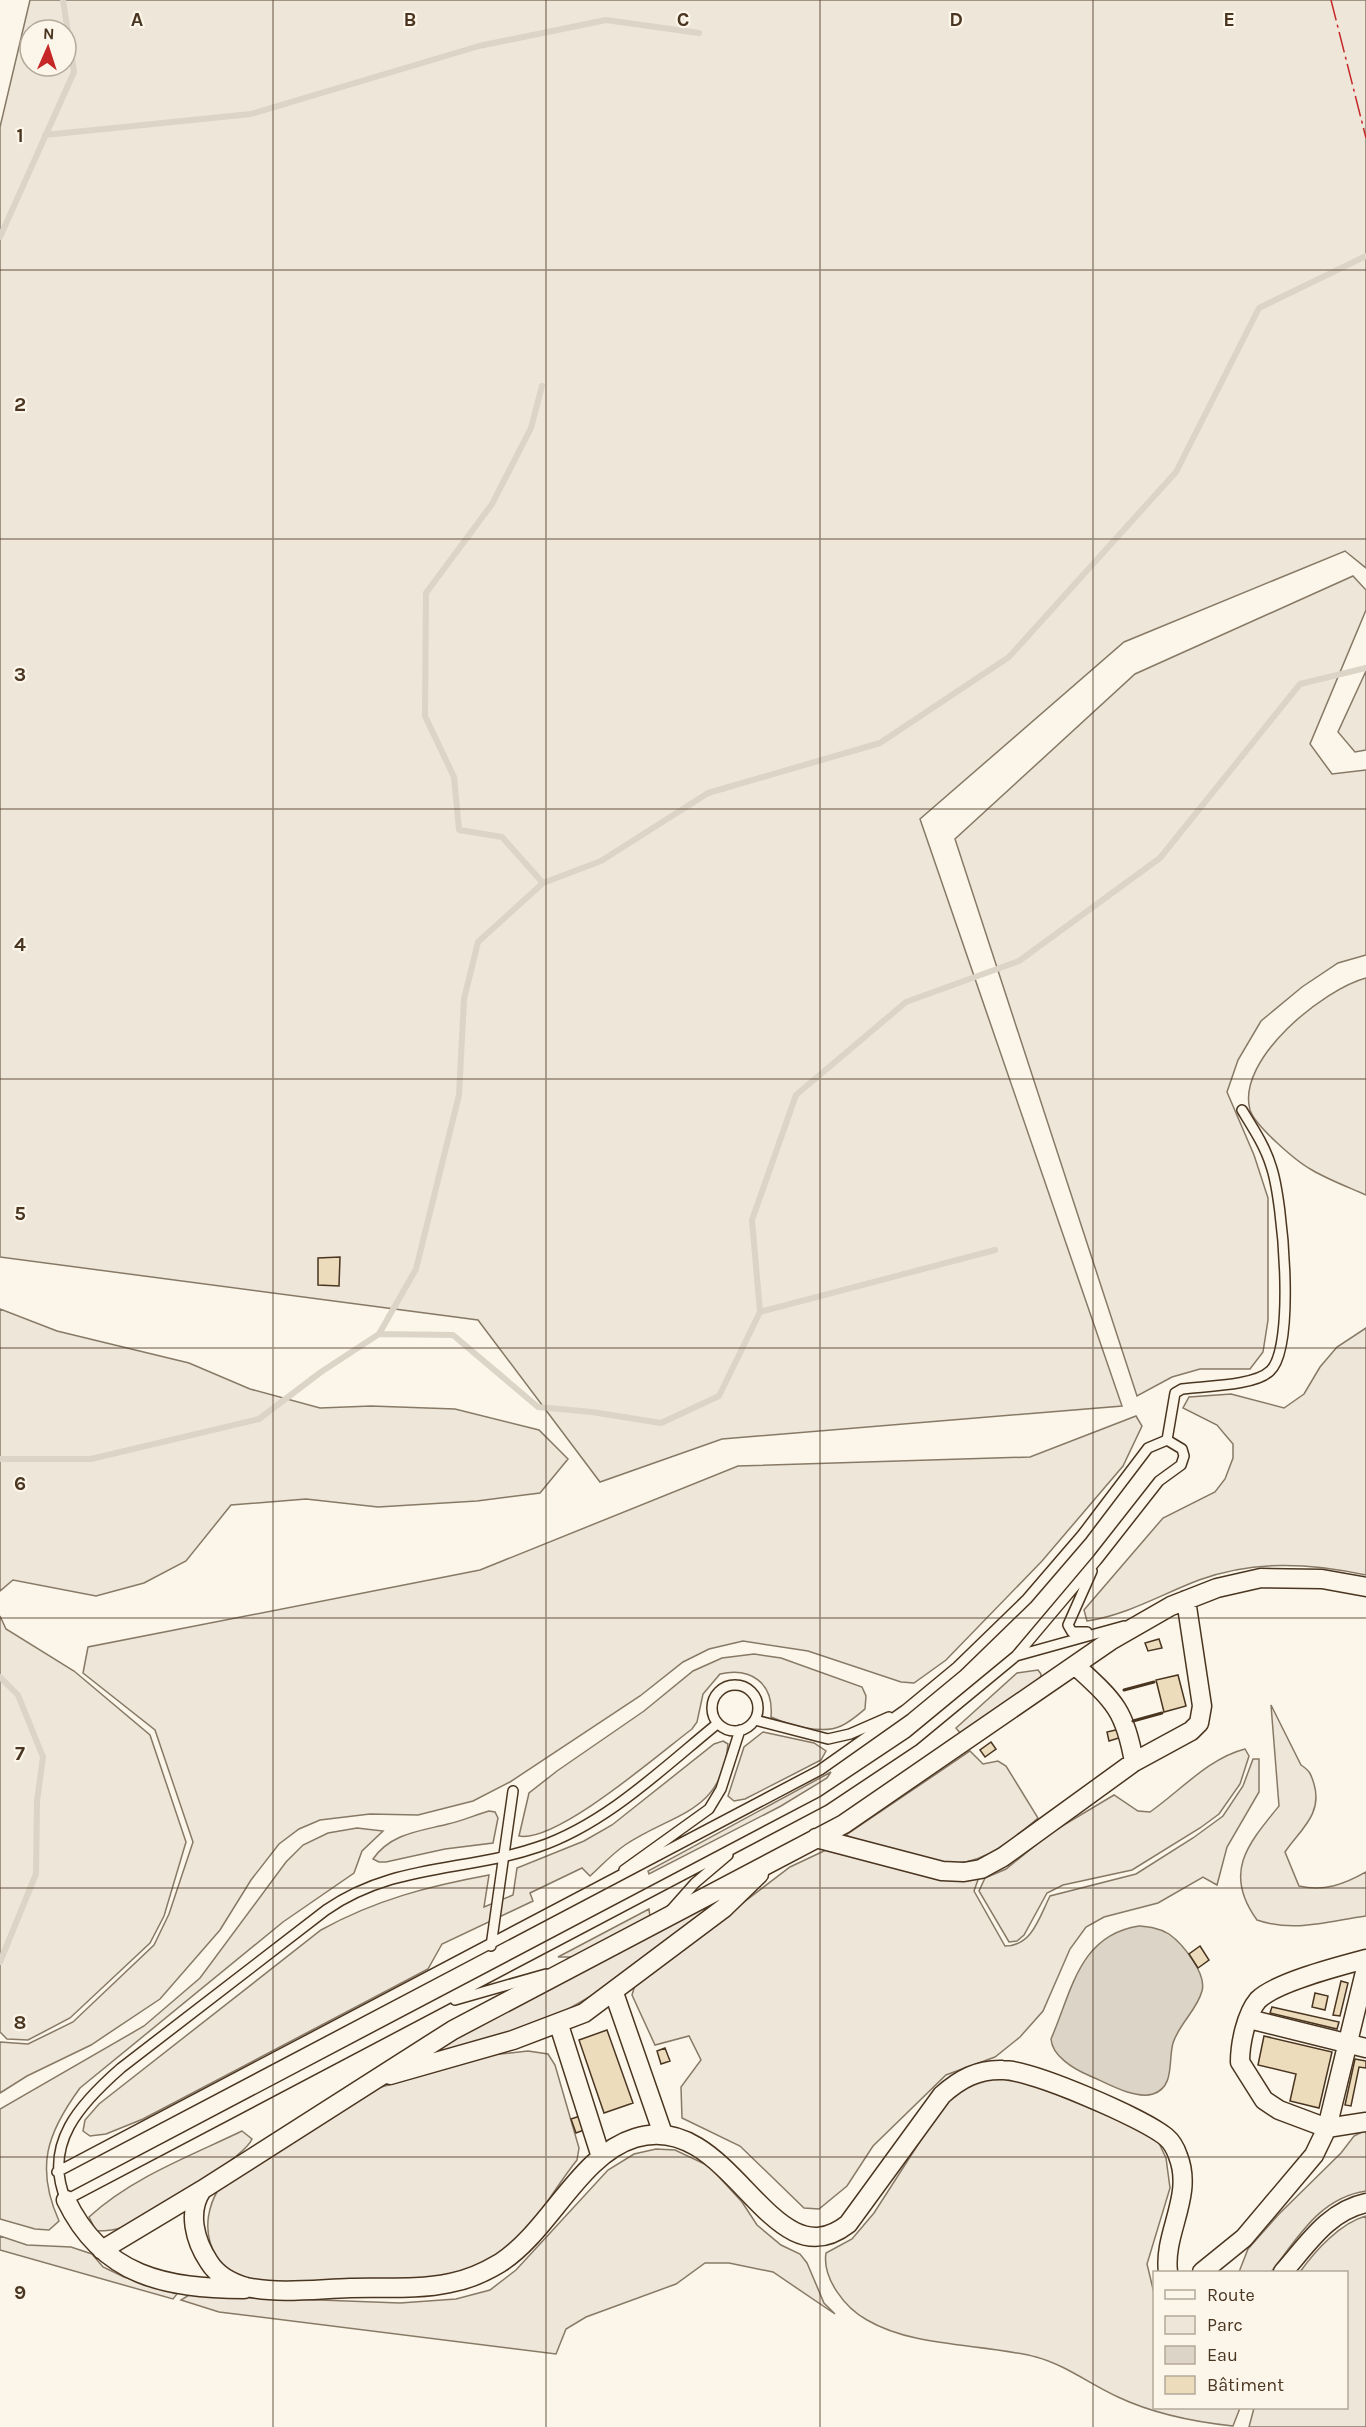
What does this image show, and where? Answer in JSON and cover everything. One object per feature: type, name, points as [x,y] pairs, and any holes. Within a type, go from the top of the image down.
[{"type":"street","points":[[102,2250],[202,2190],[437,2039],[566,1968],[866,1810],[1144,1620],[1217,1588],[1261,1578],[1322,1579],[1366,1587]]},
{"type":"street","points":[[816,1838],[955,1873],[973,1871],[1003,1857],[1134,1762],[1191,1731],[1201,1720],[1202,1706],[1186,1600]]},
{"type":"street","points":[[1076,1666],[1117,1706],[1129,1730],[1134,1762]]},
{"type":"street","points":[[371,2081],[559,2025],[584,2013],[614,1993],[724,1908],[775,1859]]},
{"type":"street","points":[[1203,2271],[1244,2238],[1306,2168],[1327,2128],[1366,1968],[1270,1992],[1256,2003],[1249,2019],[1240,2062],[1264,2100],[1279,2110],[1327,2128],[1366,2122]]},
{"type":"street","points":[[614,1993],[663,2134]]},
{"type":"street","points":[[1249,2019],[1366,2048]]},
{"type":"street","points":[[559,2025],[601,2157]]},
{"type":"street","points":[[66,2200],[73,2215],[102,2250],[114,2261],[148,2278],[202,2288],[270,2290],[424,2286],[450,2283],[471,2277],[499,2264],[525,2243],[601,2157],[634,2138],[663,2134],[685,2140],[714,2158],[775,2220],[790,2231],[805,2237],[831,2235],[848,2224],[860,2210],[942,2095],[954,2084],[981,2072],[1016,2070],[1052,2082],[1138,2121],[1169,2140],[1180,2163],[1182,2183],[1181,2201],[1167,2252],[1168,2271]]},
{"type":"street","points":[[202,2190],[195,2206],[195,2227],[197,2238],[210,2263],[224,2277],[235,2283],[270,2290]]},
{"type":"street","points":[[1284,2271],[1328,2222],[1346,2209],[1366,2203]]},
{"type":"lane","points":[[1167,1440],[1175,1393],[1182,1389],[1261,1377],[1275,1367],[1284,1340],[1284,1251],[1275,1182],[1266,1152],[1242,1110]]},
{"type":"lane","points":[[57,2172],[491,1946],[820,1770],[905,1710],[957,1667],[1027,1599],[1082,1535],[1152,1445],[1167,1440],[1180,1446],[1184,1456],[1181,1465],[1161,1479],[1098,1560],[1016,1656],[913,1741],[868,1773],[823,1801],[66,2200],[57,2172],[69,2128],[89,2096],[121,2068],[326,1910],[356,1892],[410,1873],[503,1856],[551,1842],[590,1821],[655,1775],[717,1724]]},
{"type":"lane","points":[[1098,1560],[1068,1625],[1072,1632],[1104,1631]]},
{"type":"lane","points":[[1016,1656],[1144,1620]]},
{"type":"lane","points":[[585,1896],[710,1809],[721,1789],[740,1731],[755,1720],[757,1713],[755,1697],[744,1687],[736,1685],[722,1689],[712,1702],[712,1710],[717,1724],[728,1731],[740,1731]]},
{"type":"lane","points":[[755,1720],[828,1738],[850,1734],[905,1710]]},
{"type":"lane","points":[[491,1946],[513,1791]]},
{"type":"lane","points":[[663,1918],[695,1883],[744,1842]]},
{"type":"lane","points":[[436,2005],[566,1968]]},
{"type":"green space","points":[[30,0],[1366,0],[1366,568],[1345,551],[1124,642],[920,819],[1122,1406],[722,1439],[600,1482],[478,1320],[0,1257],[0,127],[18,51],[18,78],[78,78],[78,18],[26,18]]},
{"type":"green space","points":[[1353,576],[1366,590],[1366,610],[1310,744],[1332,774],[1366,770],[1366,955],[1338,963],[1302,987],[1261,1021],[1238,1060],[1227,1092],[1254,1155],[1268,1198],[1268,1320],[1263,1352],[1250,1369],[1200,1369],[1172,1377],[1137,1396],[955,839],[1135,674]]},
{"type":"green space","points":[[1366,671],[1366,750],[1355,752],[1338,732]]},
{"type":"green space","points":[[1366,978],[1366,1195],[1312,1170],[1277,1143],[1253,1117],[1250,1110],[1249,1090],[1256,1069],[1269,1049],[1287,1029],[1328,996]]},
{"type":"green space","points":[[0,1309],[57,1331],[189,1363],[250,1389],[320,1408],[371,1406],[455,1409],[539,1430],[568,1459],[540,1493],[477,1501],[378,1507],[306,1499],[231,1505],[186,1561],[144,1583],[96,1596],[13,1580],[0,1591]]},
{"type":"green space","points":[[1366,1328],[1366,1575],[1303,1566],[1261,1566],[1240,1569],[1199,1580],[1130,1609],[1087,1621],[1084,1610],[1163,1518],[1215,1492],[1225,1479],[1233,1458],[1233,1444],[1217,1425],[1183,1408],[1189,1397],[1231,1394],[1284,1408],[1304,1394],[1320,1367],[1337,1347]]},
{"type":"green space","points":[[1136,1416],[1142,1426],[1123,1466],[1042,1561],[946,1660],[914,1683],[901,1682],[808,1651],[743,1641],[709,1649],[683,1662],[640,1696],[510,1782],[473,1801],[418,1815],[370,1814],[320,1820],[299,1829],[279,1844],[251,1880],[220,1930],[160,1999],[91,2045],[27,2076],[0,2093],[0,2042],[28,2044],[73,2022],[154,1945],[169,1914],[193,1842],[155,1730],[83,1673],[88,1647],[480,1570],[738,1466],[1030,1457]]},
{"type":"green space","points":[[0,1616],[6,1629],[74,1671],[150,1735],[186,1842],[164,1916],[150,1943],[70,2018],[28,2040],[7,2039],[0,2032]]},
{"type":"green space","points":[[754,1654],[781,1658],[862,1687],[866,1696],[865,1709],[848,1723],[833,1729],[796,1726],[771,1717],[769,1695],[758,1680],[741,1673],[720,1674],[703,1694],[697,1722],[692,1729],[582,1812],[558,1826],[536,1834],[519,1836],[529,1793],[557,1771],[644,1711],[693,1671],[722,1658]]},
{"type":"green space","points":[[1038,1670],[1041,1674],[1040,1680],[961,1734],[956,1728],[1017,1673]]},
{"type":"green space","points":[[1271,1705],[1301,1765],[1311,1775],[1316,1795],[1313,1813],[1285,1852],[1299,1886],[1317,1888],[1334,1886],[1366,1872],[1366,1916],[1312,1925],[1284,1926],[1257,1920],[1247,1903],[1242,1888],[1243,1860],[1257,1834],[1279,1806]]},
{"type":"green space","points":[[763,1732],[814,1743],[826,1751],[821,1760],[745,1799],[734,1801],[728,1796],[744,1747]]},
{"type":"green space","points":[[723,1741],[728,1744],[724,1767],[716,1785],[705,1798],[692,1809],[625,1845],[590,1876],[582,1868],[530,1893],[533,1901],[442,1944],[428,1969],[143,2119],[106,2134],[90,2136],[83,2131],[85,2120],[99,2104],[321,1930],[362,1910],[403,1895],[489,1875],[484,1907],[513,1895],[517,1868],[584,1841],[612,1825],[714,1744]]},
{"type":"green space","points":[[1245,1749],[1249,1756],[1240,1784],[1219,1814],[1132,1870],[1063,1885],[1047,1893],[1024,1935],[1017,1941],[1009,1942],[979,1891],[985,1878],[1006,1869],[1052,1832],[1114,1795],[1138,1811],[1150,1812],[1207,1767],[1232,1753]]},
{"type":"green space","points":[[970,1751],[983,1764],[998,1761],[1006,1766],[1038,1818],[1001,1847],[980,1858],[946,1863],[857,1841],[846,1835]]},
{"type":"green space","points":[[1253,1759],[1259,1759],[1259,1792],[1227,1847],[1217,1885],[1203,1877],[1158,1903],[1104,1917],[1086,1927],[1070,1949],[1043,2011],[1020,2037],[995,2057],[946,2075],[873,2146],[847,2186],[819,2209],[804,2208],[740,2146],[682,2118],[681,2087],[701,2060],[689,2036],[655,2045],[632,1995],[635,1985],[790,1867],[828,1849],[979,1877],[974,1891],[1005,1946],[1014,1945],[1022,1941],[1034,1929],[1050,1896],[1136,1874],[1223,1816],[1243,1786]]},
{"type":"green space","points":[[831,1772],[827,1778],[781,1806],[649,1874],[648,1871]]},
{"type":"green space","points":[[489,1811],[495,1812],[498,1818],[493,1843],[445,1849],[386,1862],[373,1859],[380,1850],[407,1834],[453,1823]]},
{"type":"green space","points":[[357,1828],[383,1831],[362,1851],[354,1873],[283,1922],[80,2088],[59,2120],[48,2151],[46,2167],[48,2184],[59,2221],[49,2230],[35,2229],[0,2219],[0,2109],[144,2026],[200,1978],[286,1862],[303,1845],[328,1833]]},
{"type":"green space","points":[[724,1894],[707,1912],[598,1992],[565,2011],[529,2026],[436,2056],[424,2056]]},
{"type":"green space","points":[[649,1909],[650,1917],[576,1957],[558,1957]]},
{"type":"green space","points":[[528,2051],[548,2054],[555,2065],[579,2148],[577,2160],[537,2216],[527,2229],[502,2252],[476,2266],[432,2278],[293,2283],[260,2282],[248,2279],[234,2273],[215,2254],[210,2242],[208,2216],[218,2190],[378,2088],[491,2055]]},
{"type":"green space","points":[[993,2076],[1015,2077],[1144,2131],[1158,2141],[1166,2158],[1170,2188],[1147,2264],[1153,2289],[1153,2409],[1240,2409],[1233,2426],[1189,2420],[1160,2413],[1132,2403],[1058,2365],[1036,2357],[906,2336],[867,2320],[843,2300],[831,2282],[826,2253],[852,2239],[874,2213],[946,2101],[967,2087]]},
{"type":"green space","points":[[1366,2130],[1366,2191],[1350,2195],[1322,2211],[1311,2221],[1272,2271],[1239,2271],[1248,2249],[1279,2214],[1341,2153],[1354,2136]]},
{"type":"green space","points":[[242,2131],[252,2139],[245,2148],[214,2172],[123,2227],[96,2231],[89,2217],[123,2191],[142,2179]]},
{"type":"green space","points":[[656,2149],[675,2150],[709,2166],[742,2202],[757,2225],[781,2245],[800,2254],[807,2263],[824,2303],[835,2314],[773,2272],[729,2263],[705,2263],[676,2284],[586,2317],[566,2329],[556,2354],[219,2312],[181,2300],[189,2295],[400,2303],[456,2299],[490,2290],[516,2270],[608,2170],[634,2154]]},
{"type":"green space","points":[[1366,2216],[1366,2427],[1249,2427],[1254,2409],[1348,2409],[1348,2271],[1301,2271],[1313,2255],[1338,2231]]},
{"type":"green space","points":[[0,2236],[27,2245],[71,2247],[92,2254],[103,2267],[124,2277],[177,2294],[173,2299],[0,2250]]},
{"type":"water","points":[[1139,1926],[1162,1930],[1175,1939],[1193,1960],[1203,1984],[1200,1998],[1173,2043],[1168,2080],[1165,2086],[1160,2091],[1145,2095],[1137,2095],[1120,2089],[1076,2069],[1059,2056],[1051,2039],[1072,1985],[1090,1953],[1119,1931]]},
{"type":"building","points":[[340,1257],[339,1286],[318,1285],[318,1258]]},
{"type":"building","points":[[1159,1639],[1162,1648],[1148,1651],[1145,1643]]},
{"type":"building","points":[[1178,1675],[1186,1706],[1164,1712],[1156,1680]]},
{"type":"building","points":[[1120,1729],[1122,1737],[1109,1741],[1107,1732]]},
{"type":"building","points":[[991,1742],[996,1749],[985,1757],[980,1750]]},
{"type":"building","points":[[1200,1946],[1209,1960],[1198,1968],[1189,1954]]},
{"type":"building","points":[[1341,1981],[1348,1983],[1340,2016],[1333,2015]]},
{"type":"building","points":[[1315,1993],[1328,1996],[1325,2010],[1312,2007]]},
{"type":"building","points":[[1272,2007],[1339,2022],[1337,2029],[1270,2013]]},
{"type":"building","points":[[607,2030],[633,2103],[604,2113],[579,2040]]},
{"type":"building","points":[[1264,2036],[1332,2052],[1319,2108],[1290,2101],[1296,2074],[1258,2065]]},
{"type":"building","points":[[665,2048],[670,2061],[661,2064],[657,2051]]},
{"type":"building","points":[[1355,2059],[1366,2061],[1366,2068],[1359,2067],[1351,2106],[1345,2105]]},
{"type":"building","points":[[580,2116],[584,2130],[576,2133],[571,2119]]},
{"type":"waterway","points":[[0,237],[74,72],[63,0]]},
{"type":"waterway","points":[[45,135],[251,114],[479,46],[606,20],[699,33]]},
{"type":"waterway","points":[[0,1459],[91,1459],[259,1419],[321,1372],[379,1334],[416,1269],[459,1095],[464,999],[478,942],[543,883],[601,861],[708,793],[880,743],[1009,657],[1176,472],[1259,308],[1366,256]]},
{"type":"waterway","points":[[542,386],[531,428],[492,504],[426,593],[425,716],[454,777],[459,830],[502,837],[543,883]]},
{"type":"waterway","points":[[379,1334],[453,1335],[538,1407],[592,1412],[661,1423],[719,1396],[760,1312],[752,1220],[796,1095],[906,1002],[1019,961],[1160,858],[1300,684],[1366,668]]},
{"type":"waterway","points":[[760,1312],[995,1250]]},
{"type":"waterway","points":[[0,1677],[18,1695],[43,1757],[37,1801],[36,1874],[0,1962]]},
{"type":"wall","points":[[1124,1690],[1154,1682]]},
{"type":"wall","points":[[1133,1721],[1162,1713]]},
{"type":"power","points":[[1331,0],[1366,138]]}]
